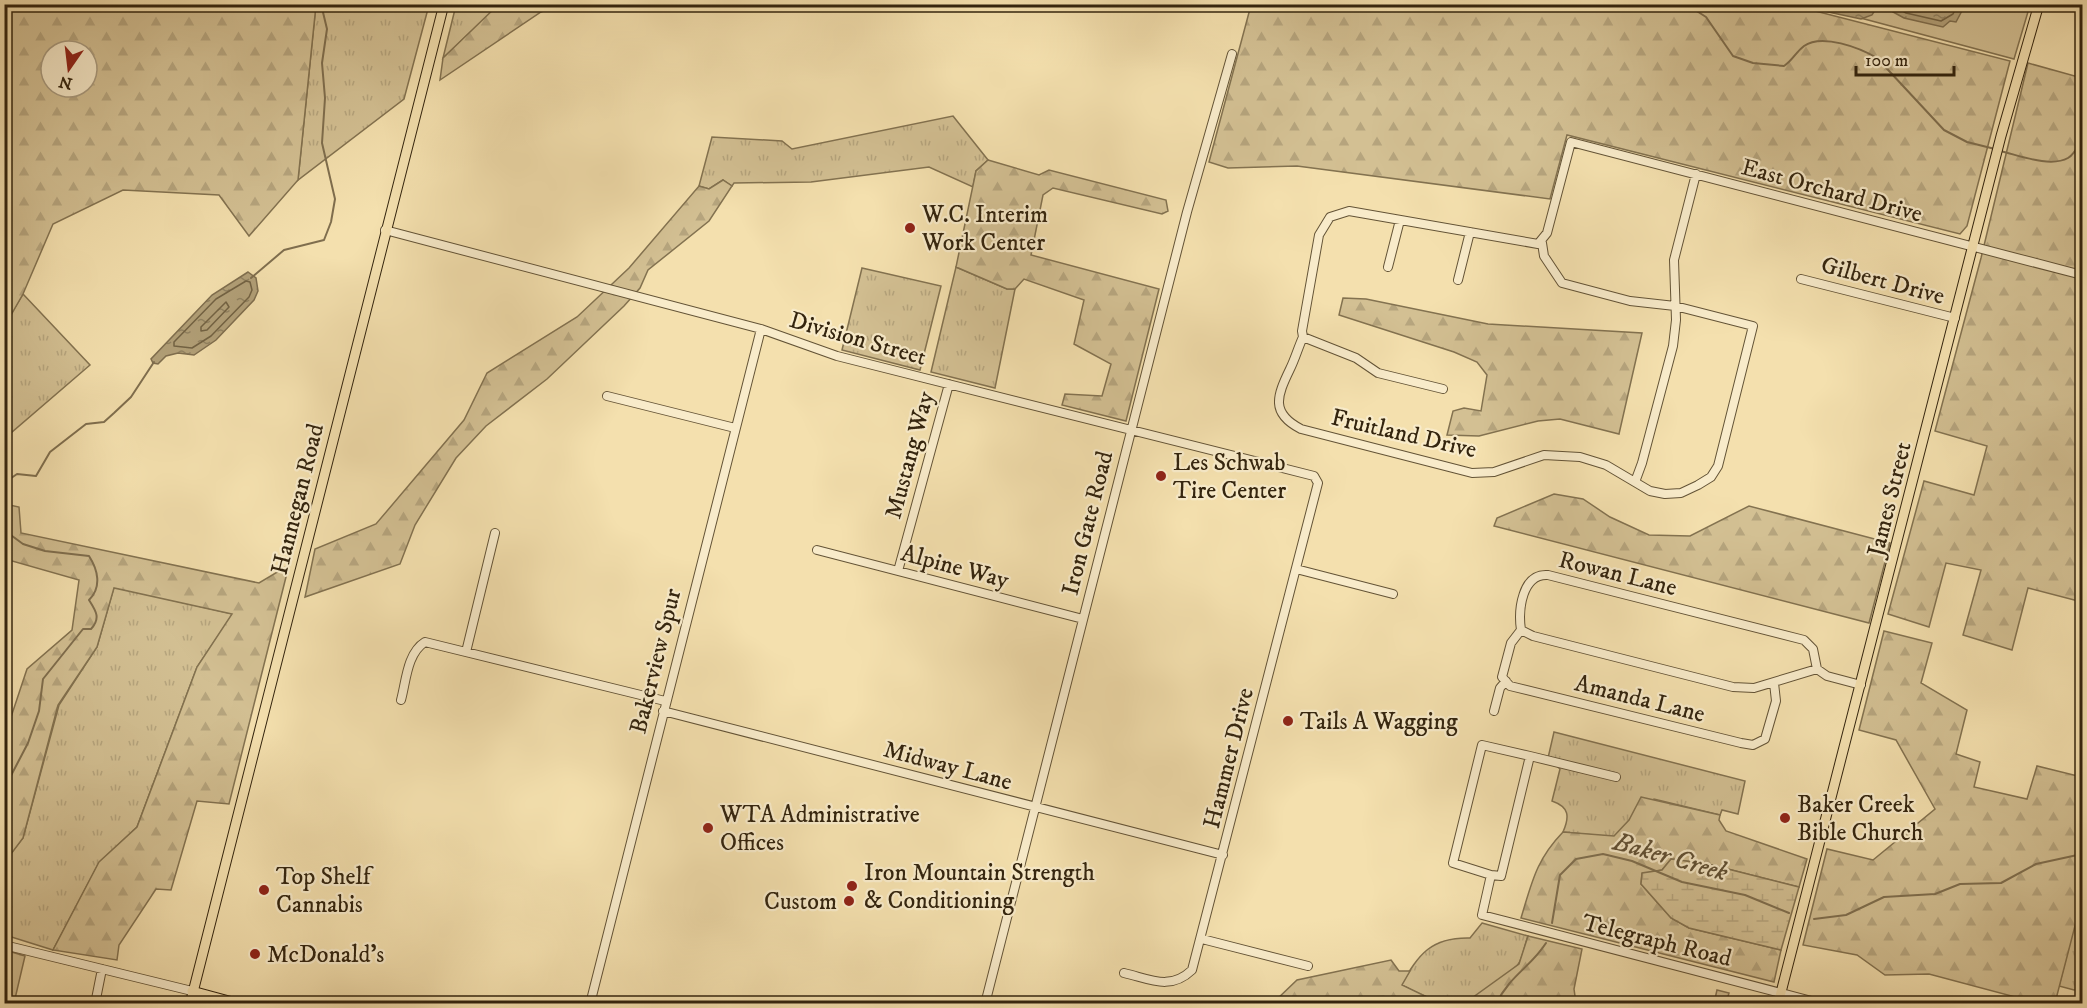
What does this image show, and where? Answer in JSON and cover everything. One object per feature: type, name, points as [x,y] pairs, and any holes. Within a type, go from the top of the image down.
[{"type":"main road","name":"Hannegan Road","points":[[190,1004],[444,4]]},
{"type":"main road","name":"James Street","points":[[1779,1004],[2001,136],[2038,4]]},
{"type":"main road","points":[[192,991],[240,1004]]},
{"type":"street","name":"Iron Gate Road","points":[[986,1004],[1187,212],[1232,54]]},
{"type":"street","name":"East Orchard Drive","points":[[1542,243],[1547,233],[1571,142],[2082,275]]},
{"type":"street","points":[[1635,482],[1672,346],[1675,306],[1674,261],[1696,174]]},
{"type":"street","name":"Fruitland Drive","points":[[1349,211],[1542,243],[1544,256],[1562,283],[1630,301],[1675,306],[1753,326],[1718,466],[1711,477],[1681,494],[1650,491],[1606,465],[1580,458],[1544,455],[1494,472],[1472,472],[1301,429],[1283,417],[1279,399],[1303,337],[1302,331],[1319,235],[1325,222],[1335,213],[1349,211]]},
{"type":"street","points":[[1388,267],[1400,220]]},
{"type":"street","name":"Division Street","points":[[385,230],[761,329],[823,352],[1314,476],[1318,483]]},
{"type":"street","points":[[1458,280],[1470,232]]},
{"type":"street","name":"Gilbert Drive","points":[[1801,279],[1955,318]]},
{"type":"street","name":"Bakerview Spur","points":[[590,1004],[761,329]]},
{"type":"street","points":[[1303,337],[1356,358],[1378,373],[1443,389]]},
{"type":"street","name":"Mustang Way","points":[[897,571],[949,384]]},
{"type":"street","points":[[607,396],[735,428]]},
{"type":"street","name":"Hammer Drive","points":[[1124,973],[1169,983],[1182,980],[1192,970],[1202,939],[1318,483]]},
{"type":"street","points":[[466,652],[495,533]]},
{"type":"street","name":"Alpine Way","points":[[817,549],[1083,619]]},
{"type":"street","points":[[1296,569],[1393,594]]},
{"type":"street","name":"Rowan Lane","points":[[1521,630],[1519,615],[1527,585],[1536,576],[1548,575],[1804,640],[1814,649],[1817,669]]},
{"type":"street","points":[[1494,711],[1500,688],[1506,681],[1502,677],[1511,643],[1521,630],[1533,636],[1733,687],[1754,688],[1817,669],[1827,676],[1861,685]]},
{"type":"street","points":[[401,700],[417,647],[425,642],[665,701]]},
{"type":"street","name":"Amanda Lane","points":[[1506,681],[1510,686],[1753,745],[1765,739],[1776,701],[1774,683]]},
{"type":"street","name":"Midway Lane","points":[[663,711],[1223,855]]},
{"type":"street","points":[[1530,756],[1501,876],[1453,863],[1482,745],[1530,756],[1616,777]]},
{"type":"street","name":"Telegraph Road","points":[[1491,875],[1482,915],[1823,1004]]},
{"type":"street","points":[[1202,939],[1308,966]]},
{"type":"street","points":[[4,945],[192,991]]},
{"type":"street","points":[[95,1004],[102,969]]},
{"type":"green space","points":[[5,4],[316,5],[298,180],[249,236],[219,195],[123,190],[53,224],[23,294],[11,315],[5,313]]},
{"type":"green space","points":[[499,4],[558,5],[541,12],[440,80],[443,58]]},
{"type":"green space","points":[[316,5],[429,5],[404,99],[298,180]]},
{"type":"green space","points":[[456,5],[499,5],[443,58]]},
{"type":"green space","points":[[1251,5],[1792,5],[2010,61],[1967,226],[1960,234],[1567,135],[1550,199],[1297,166],[1228,168],[1209,162]]},
{"type":"green space","points":[[1812,5],[2030,5],[2014,59]]},
{"type":"green space","points":[[2028,63],[2082,78],[2082,602],[2028,588],[2012,650],[1963,635],[1981,570],[1946,563],[1929,627],[1888,614],[1924,481],[1974,495],[1987,446],[1935,431],[1981,258]]},
{"type":"green space","points":[[953,116],[988,160],[976,171],[973,187],[929,167],[811,182],[734,183],[732,186],[723,180],[709,189],[699,186],[712,137],[782,141],[792,149]]},
{"type":"green space","points":[[988,160],[1039,175],[1049,170],[1166,200],[1168,211],[1162,214],[1053,188],[1043,195],[1031,255],[1159,289],[1126,421],[1062,405],[1065,394],[1102,396],[1111,364],[1074,344],[1084,300],[1024,279],[1015,289],[1007,289],[956,267],[976,171]]},
{"type":"green space","points":[[723,180],[732,186],[709,221],[648,270],[640,288],[624,306],[547,379],[486,426],[456,458],[415,525],[400,564],[305,597],[315,549],[376,524],[464,420],[487,373],[577,317],[629,268],[699,186],[709,189]]},
{"type":"green space","points":[[956,267],[1007,289],[1015,289],[995,388],[931,372]]},
{"type":"green space","points":[[862,268],[941,286],[920,370],[842,350]]},
{"type":"green space","points":[[23,294],[90,365],[5,438],[5,313],[11,314]]},
{"type":"green space","points":[[1343,298],[1366,299],[1488,324],[1642,333],[1619,434],[1560,419],[1538,421],[1479,436],[1447,435],[1453,411],[1464,408],[1481,411],[1487,375],[1477,362],[1454,352],[1339,315]]},
{"type":"green space","points":[[1554,494],[1583,499],[1610,517],[1649,535],[1690,536],[1749,506],[1890,543],[1869,623],[1494,526],[1497,518]]},
{"type":"green space","points":[[5,504],[19,507],[21,533],[259,583],[289,565],[229,804],[197,801],[171,890],[156,889],[119,945],[117,960],[53,950],[99,862],[137,827],[197,667],[232,614],[114,588],[97,647],[58,705],[23,838],[5,862],[5,735],[27,669],[72,630],[79,580],[5,559]]},
{"type":"green space","points":[[114,587],[233,614],[197,667],[137,827],[99,863],[53,950],[5,935],[4,862],[23,838],[59,705],[97,647]]},
{"type":"green space","points":[[1884,631],[1932,643],[1921,683],[1967,710],[1956,754],[1980,762],[1974,787],[2027,799],[2037,766],[2082,777],[2082,899],[2055,1003],[2038,1003],[1929,974],[1885,975],[1857,955],[1803,945],[1827,849],[1873,860],[1935,809],[1896,740],[1859,730]]},
{"type":"green space","points":[[1554,732],[1745,781],[1738,814],[1722,810],[1720,815],[1654,799],[1614,837],[1563,832],[1567,821],[1565,809],[1552,801],[1560,769],[1548,758]]},
{"type":"green space","points":[[1641,797],[1720,815],[1719,820],[1726,831],[1807,859],[1799,887],[1708,864],[1671,859],[1662,870],[1642,874],[1641,884],[1671,918],[1689,928],[1781,950],[1774,982],[1521,918],[1541,862],[1563,832],[1614,836],[1629,820]]},
{"type":"green space","points":[[1671,859],[1708,864],[1799,887],[1781,950],[1689,928],[1671,918],[1641,884],[1642,873],[1662,870]]},
{"type":"green space","points":[[2081,899],[2082,988],[2074,990],[2059,986]]},
{"type":"green space","points":[[1482,923],[1528,936],[1519,963],[1501,979],[1468,1001],[1455,1004],[1431,998],[1401,985],[1420,956],[1428,949],[1445,941],[1470,938]]},
{"type":"green space","points":[[1528,936],[1582,949],[1574,989],[1576,1003],[1465,1003],[1519,964]]},
{"type":"green space","points":[[5,950],[25,956],[14,1003],[5,1003]]},
{"type":"green space","points":[[1391,960],[1399,971],[1410,971],[1402,985],[1429,998],[1459,1003],[1273,1003],[1297,980]]},
{"type":"green space","points":[[1717,990],[1729,993],[1726,1003],[1714,1003]]},
{"type":"water","points":[[1965,4],[1956,22],[1950,21],[1943,27],[1904,18],[1884,7],[1877,7],[1872,15],[1861,19],[1795,5]]},
{"type":"water","points":[[248,272],[256,278],[258,291],[254,300],[216,340],[194,355],[178,353],[166,356],[158,364],[153,363],[151,359],[212,295]]},
{"type":"waterway","points":[[251,278],[284,250],[324,240],[331,222],[335,199],[322,143],[325,98],[322,63],[327,29],[321,4]]},
{"type":"waterway","points":[[1595,4],[1624,10],[1640,4]]},
{"type":"waterway","points":[[1678,4],[1692,8],[1706,17],[1733,56],[1753,63],[1784,66],[1804,46],[1821,41],[1841,43],[1870,54],[1877,58],[1944,130],[1967,142],[1995,149]]},
{"type":"waterway","points":[[2000,151],[2034,160],[2061,161],[2073,154],[2082,139]]},
{"type":"waterway","points":[[4,483],[17,474],[36,476],[50,452],[86,424],[104,422],[131,397],[154,362]]},
{"type":"waterway","points":[[4,530],[23,544],[45,551],[89,556],[95,567],[97,578],[96,590],[89,600],[95,611],[96,621],[91,629],[83,629],[43,679],[39,711],[28,743],[4,789]]},
{"type":"waterway","name":"Baker Creek","points":[[1552,923],[1560,875],[1576,859],[1603,854],[1632,861],[1682,882],[1745,895],[1789,913]]},
{"type":"waterway","name":"Baker Creek","points":[[1814,919],[1846,915],[1884,897],[1935,894],[1960,884],[2001,883],[2036,864],[2082,854]]},
{"type":"waterway","name":"Baker Creek","points":[[1496,1004],[1508,985],[1534,959],[1546,943]]},
{"type":"waterway","name":"Baker Creek","points":[[1331,1004],[1371,997],[1413,999],[1439,1004]]},
{"type":"place","name":"W.C. Interim Work Center","points":[[910,228]]},
{"type":"place","name":"Les Schwab Tire Center","points":[[1161,476]]},
{"type":"place","name":"Tails A Wagging","points":[[1288,721]]},
{"type":"place","name":"Baker Creek Bible Church","points":[[1785,818]]},
{"type":"place","name":"WTA Administrative Offices","points":[[708,828]]},
{"type":"place","name":"Iron Mountain Strength & Conditioning","points":[[852,886]]},
{"type":"place","name":"Top Shelf Cannabis","points":[[264,890]]},
{"type":"place","name":"Custom","points":[[849,901]]},
{"type":"place","name":"McDonald's","points":[[255,954]]}]
